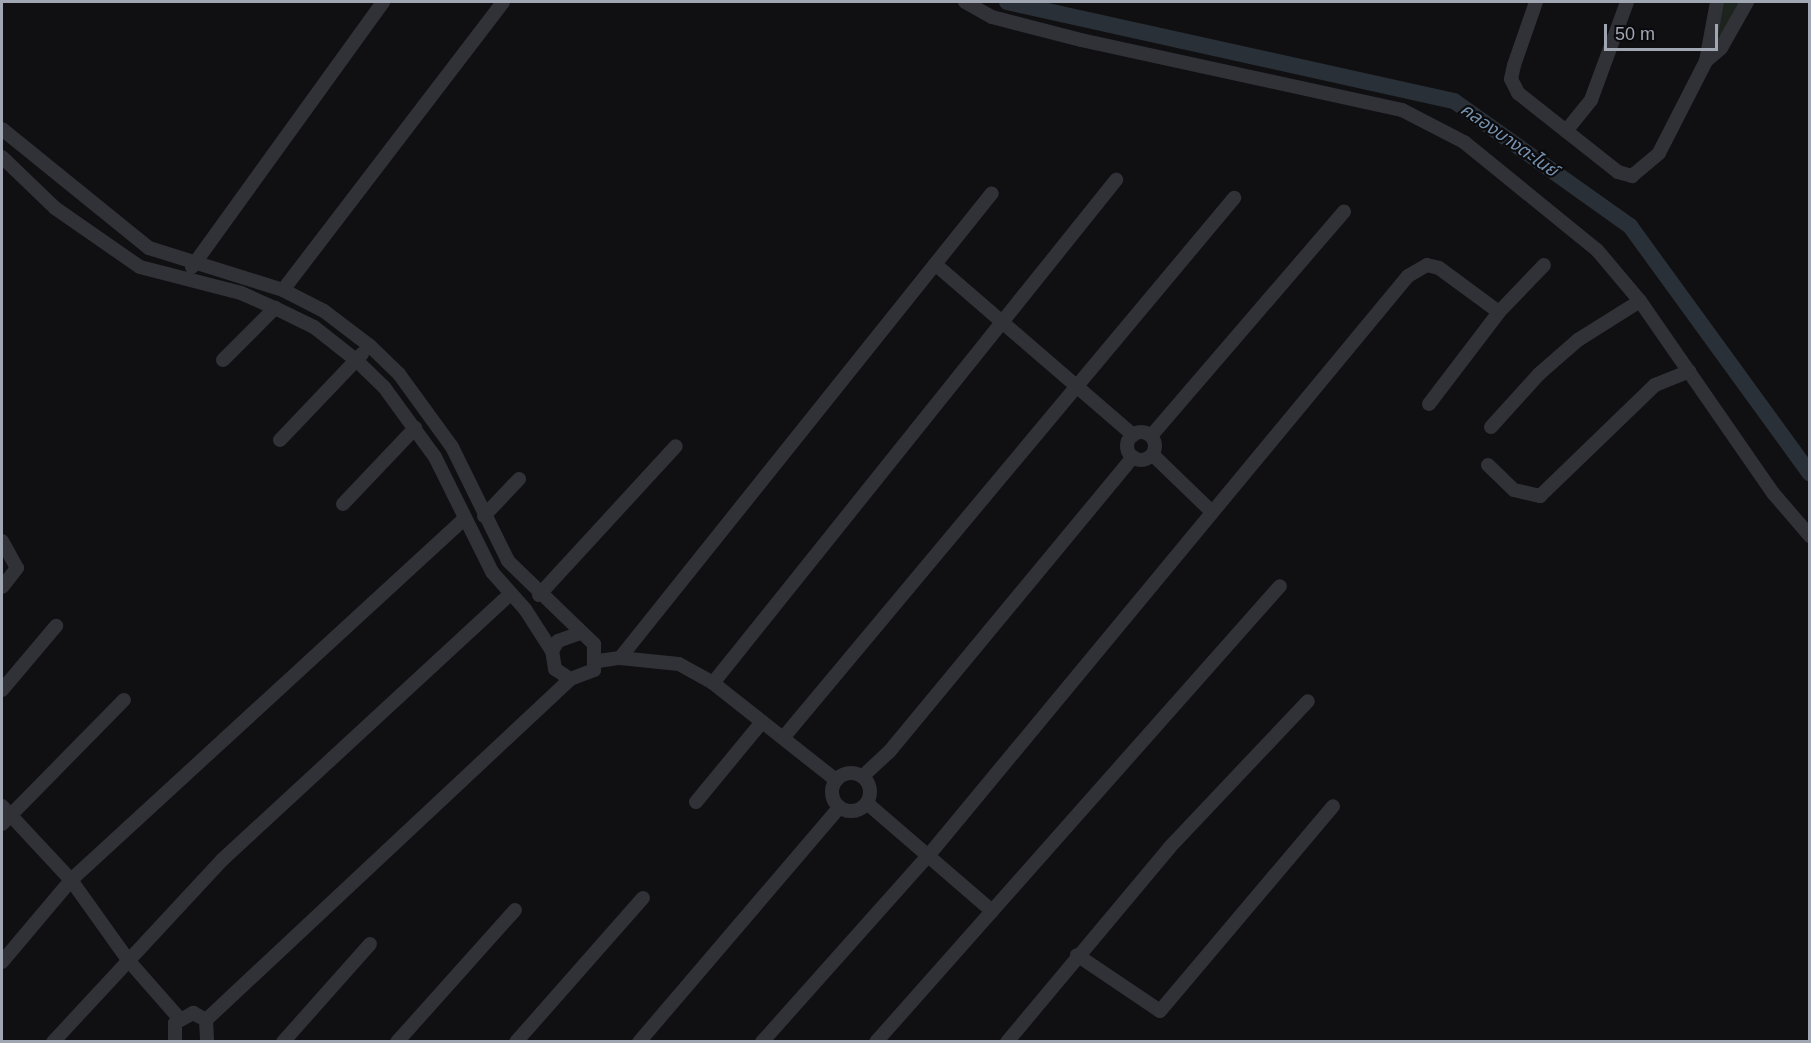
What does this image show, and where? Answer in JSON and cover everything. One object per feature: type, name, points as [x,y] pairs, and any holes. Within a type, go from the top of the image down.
[{"type":"street","points":[[183,278],[383,2]]},
{"type":"street","points":[[283,290],[502,2]]},
{"type":"street","points":[[965,2],[992,17],[1060,35],[1202,70],[1401,110],[1431,121],[1550,208],[1597,250],[1640,301],[1773,493],[1809,536]]},
{"type":"street","points":[[1536,2],[1514,65],[1512,79],[1518,93],[1618,172],[1632,176],[1659,153],[1706,61],[1717,2]]},
{"type":"street","points":[[1566,131],[1592,100],[1627,2]]},
{"type":"street","points":[[1706,61],[1721,48],[1747,2]]},
{"type":"street","points":[[2,129],[149,248],[161,255],[197,260],[283,290],[324,311],[370,346],[399,374],[452,447],[508,561],[539,595],[594,644],[598,661]]},
{"type":"street","points":[[15,169],[30,153]]},
{"type":"street","points":[[2,157],[92,236],[140,267],[183,278],[275,308],[314,327],[357,361],[416,428],[435,457],[463,520],[492,572],[511,592],[552,651],[555,669],[570,679]]},
{"type":"street","points":[[713,683],[1004,323],[1116,180]]},
{"type":"street","points":[[620,658],[992,193]]},
{"type":"street","points":[[783,738],[1079,388],[1234,198]]},
{"type":"street","points":[[1151,436],[1344,212]]},
{"type":"street","points":[[935,264],[1133,435],[1151,436]]},
{"type":"street","points":[[762,1041],[928,856],[1417,268],[1427,265],[1450,273],[1499,312]]},
{"type":"street","points":[[1429,404],[1499,312],[1544,265]]},
{"type":"street","points":[[1491,428],[1539,374],[1578,340],[1640,301]]},
{"type":"street","points":[[222,360],[275,308]]},
{"type":"street","points":[[280,440],[370,346]]},
{"type":"street","points":[[1488,465],[1514,490],[1540,496],[1655,385],[1689,371]]},
{"type":"street","points":[[343,504],[416,428]]},
{"type":"street","points":[[1133,435],[1127,448],[1133,457],[1143,460],[1153,455],[1156,445],[1151,436]]},
{"type":"street","points":[[539,595],[676,446]]},
{"type":"street","points":[[1153,455],[1212,512]]},
{"type":"street","points":[[839,808],[832,790],[836,780],[844,774],[863,776],[889,752],[1133,457]]},
{"type":"street","points":[[484,516],[519,478]]},
{"type":"street","points":[[2,962],[71,880],[463,520]]},
{"type":"street","points":[[2,541],[17,568],[2,587]]},
{"type":"street","points":[[876,1041],[1280,586]]},
{"type":"street","points":[[53,1041],[222,860],[511,592]]},
{"type":"street","points":[[2,690],[56,626]]},
{"type":"street","points":[[552,651],[558,640],[580,633]]},
{"type":"street","points":[[207,1041],[206,1020],[570,679],[587,676],[598,661],[620,658],[679,664],[713,683],[836,780]]},
{"type":"street","points":[[124,700],[4,815],[71,880],[128,960],[179,1018]]},
{"type":"street","points":[[1007,1041],[1168,848],[1308,701]]},
{"type":"street","points":[[696,801],[762,722]]},
{"type":"street","points":[[839,808],[854,812],[868,804],[871,789],[863,776]]},
{"type":"street","points":[[868,804],[992,910]]},
{"type":"street","points":[[1077,955],[1160,1011],[1333,806]]},
{"type":"street","points":[[639,1041],[839,808]]},
{"type":"street","points":[[516,1041],[643,898]]},
{"type":"street","points":[[397,1041],[515,910]]},
{"type":"street","points":[[283,1041],[370,944]]},
{"type":"street","points":[[179,1018],[193,1013],[206,1020]]},
{"type":"street","points":[[171,1040],[179,1018]]},
{"type":"shaded area","points":[[1717,2],[1747,2],[1721,48],[1707,37]]},
{"type":"waterway","name":"คลองบางตะไนย์","points":[[1007,2],[1454,101],[1630,226],[1810,474]]}]
